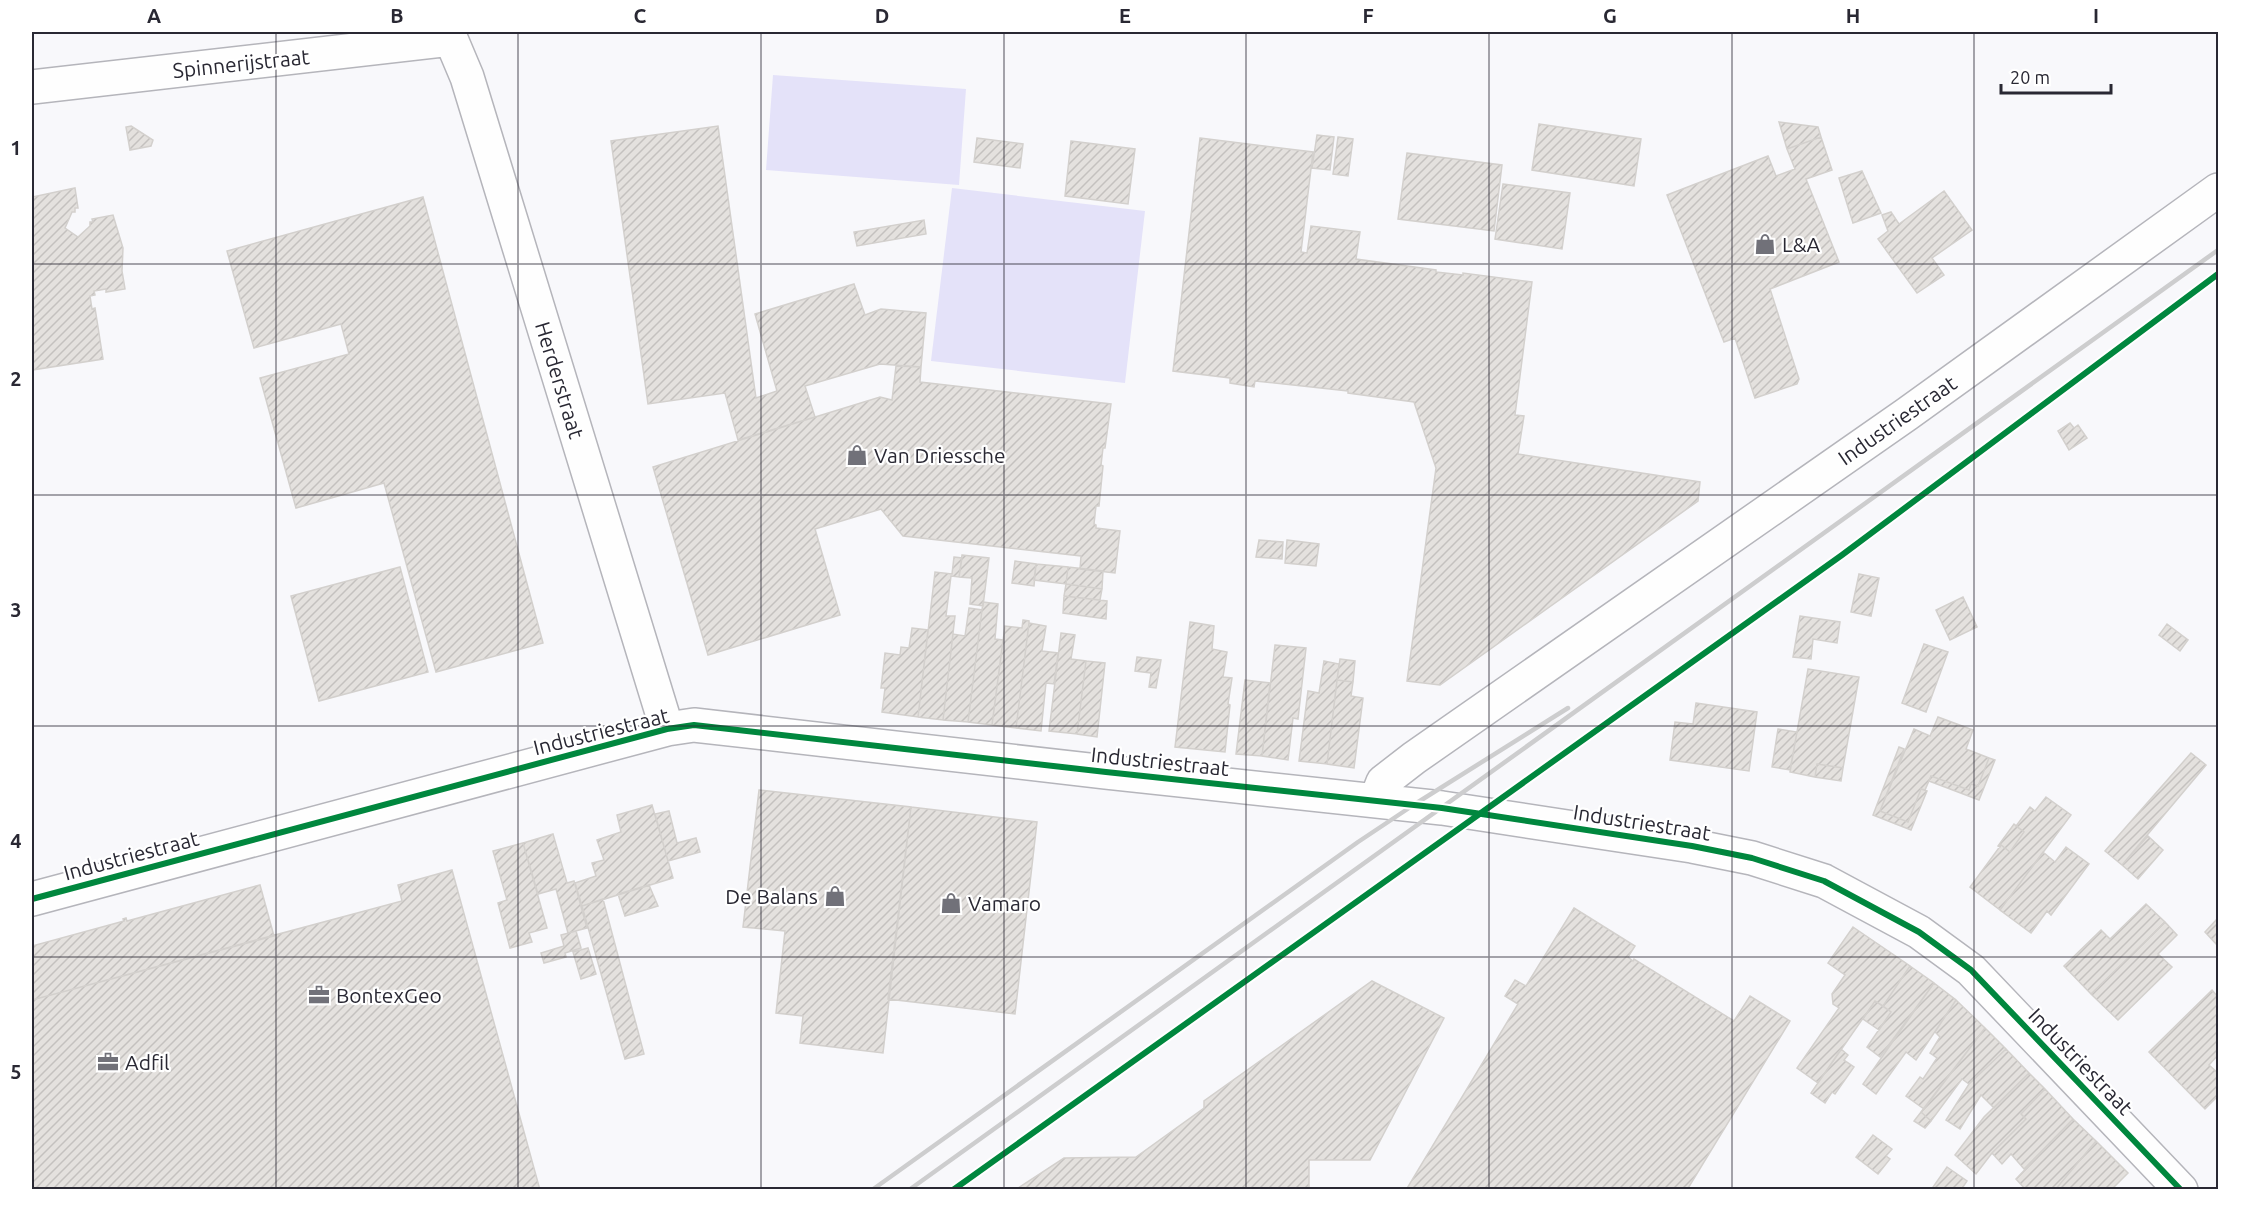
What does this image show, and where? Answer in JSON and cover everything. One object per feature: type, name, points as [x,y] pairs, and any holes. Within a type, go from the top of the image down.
[{"type":"street","name":"Spinnerijstraat","points":[[32,87],[450,35]]},
{"type":"street","name":"Herderstraat","points":[[450,35],[471,88],[668,729]]},
{"type":"street","name":"Industriestraat","points":[[1376,800],[1383,782],[1414,758],[1907,414],[2218,190]]},
{"type":"street","name":"Industriestraat","points":[[32,898],[668,729],[694,725],[1117,774],[1442,808],[1692,846],[1752,858],[1824,881],[1919,932],[1971,970],[2181,1190]]},
{"type":"shaded area","points":[[773,75],[966,89],[959,185],[766,170]]},
{"type":"shaded area","points":[[952,188],[1145,211],[1125,383],[931,361]]},
{"type":"building","points":[[1779,122],[1818,127],[1821,137],[1787,149]]},
{"type":"building","points":[[1539,124],[1641,139],[1634,186],[1532,170]]},
{"type":"building","points":[[131,126],[153,140],[151,146],[130,150],[126,127]]},
{"type":"building","points":[[718,126],[756,398],[777,391],[755,314],[854,284],[865,315],[881,309],[926,313],[921,367],[880,364],[805,386],[815,417],[738,440],[725,393],[648,404],[611,141]]},
{"type":"building","points":[[1317,135],[1334,137],[1330,170],[1312,168]]},
{"type":"building","points":[[1338,137],[1353,139],[1348,176],[1333,174]]},
{"type":"building","points":[[1821,137],[1832,170],[1806,179],[1839,262],[1770,289],[1799,379],[1797,384],[1755,398],[1735,338],[1724,342],[1667,195],[1768,156],[1776,176],[1795,169],[1787,149]]},
{"type":"building","points":[[977,138],[1023,144],[1020,168],[974,162]]},
{"type":"building","points":[[1200,138],[1313,152],[1301,252],[1307,253],[1311,226],[1360,232],[1356,259],[1436,270],[1436,272],[1463,275],[1463,273],[1532,282],[1515,415],[1524,416],[1518,454],[1700,482],[1698,501],[1440,685],[1407,681],[1436,468],[1414,402],[1348,393],[1348,391],[1255,381],[1254,387],[1230,383],[1230,378],[1173,371]]},
{"type":"building","points":[[1071,141],[1135,149],[1128,204],[1065,196]]},
{"type":"building","points":[[1407,153],[1502,165],[1494,231],[1398,219]]},
{"type":"building","points":[[1862,171],[1881,213],[1853,223],[1839,178]]},
{"type":"building","points":[[1503,184],[1570,193],[1562,249],[1495,239]]},
{"type":"building","points":[[75,188],[78,208],[72,212],[65,228],[78,237],[90,226],[92,219],[113,215],[123,248],[122,271],[125,289],[94,291],[95,295],[90,296],[92,309],[95,308],[103,359],[32,370],[32,197]]},
{"type":"building","points":[[1944,191],[1972,230],[1932,258],[1944,275],[1917,293],[1878,239],[1888,231],[1882,215],[1891,212],[1899,224]]},
{"type":"building","points":[[423,197],[543,643],[436,672],[384,483],[296,508],[260,378],[349,354],[341,324],[254,348],[227,251]]},
{"type":"building","points":[[924,220],[926,234],[857,246],[854,232]]},
{"type":"building","points":[[896,366],[921,367],[920,382],[1111,404],[1101,465],[1103,466],[1099,506],[1096,506],[1094,524],[1096,528],[1120,531],[1115,573],[1080,569],[1081,556],[903,536],[881,509],[815,529],[840,615],[708,655],[653,467],[880,397],[892,400]]},
{"type":"building","points":[[2070,423],[2074,428],[2078,425],[2087,438],[2069,450],[2058,431]]},
{"type":"building","points":[[1259,540],[1283,542],[1282,559],[1256,557]]},
{"type":"building","points":[[1287,540],[1319,544],[1316,566],[1285,563]]},
{"type":"building","points":[[962,555],[989,558],[983,606],[970,604],[972,578],[959,577]]},
{"type":"building","points":[[954,557],[962,558],[959,577],[951,576],[946,616],[955,616],[943,720],[918,717],[935,572],[952,574]]},
{"type":"building","points":[[1015,561],[1036,564],[1034,586],[1012,583]]},
{"type":"building","points":[[1036,564],[1068,567],[1066,584],[1034,580]]},
{"type":"building","points":[[400,567],[428,672],[319,701],[291,596]]},
{"type":"building","points":[[1068,567],[1103,571],[1102,589],[1066,584]]},
{"type":"building","points":[[1859,574],[1879,578],[1871,616],[1851,612]]},
{"type":"building","points":[[1066,584],[1102,589],[1100,600],[1064,596]]},
{"type":"building","points":[[1064,596],[1107,601],[1106,619],[1063,613]]},
{"type":"building","points":[[1963,597],[1977,627],[1950,640],[1936,610]]},
{"type":"building","points":[[983,602],[998,604],[995,639],[1003,640],[992,725],[968,722]]},
{"type":"building","points":[[969,608],[982,610],[968,722],[943,720],[953,634],[965,636]]},
{"type":"building","points":[[1800,616],[1840,622],[1837,643],[1813,639],[1811,659],[1793,657]]},
{"type":"building","points":[[1023,620],[1029,623],[1016,728],[992,725],[1005,626],[1022,628]]},
{"type":"building","points":[[1190,622],[1214,626],[1212,649],[1227,652],[1223,677],[1232,678],[1225,752],[1175,747]]},
{"type":"building","points":[[1029,623],[1046,626],[1042,651],[1058,653],[1054,684],[1046,683],[1041,731],[1016,728]]},
{"type":"building","points":[[2167,624],[2188,640],[2180,651],[2159,635]]},
{"type":"building","points":[[912,628],[928,630],[918,717],[882,712],[885,688],[881,688],[885,653],[900,655],[901,647],[909,648]]},
{"type":"building","points":[[1061,633],[1075,635],[1071,659],[1086,661],[1077,734],[1049,731]]},
{"type":"building","points":[[1924,644],[1948,652],[1926,712],[1902,703]]},
{"type":"building","points":[[1275,645],[1306,648],[1298,719],[1293,718],[1288,760],[1262,756]]},
{"type":"building","points":[[1137,657],[1161,660],[1156,688],[1149,687],[1151,673],[1135,671]]},
{"type":"building","points":[[1340,659],[1355,661],[1353,682],[1337,680]]},
{"type":"building","points":[[1086,661],[1105,663],[1097,737],[1077,734]]},
{"type":"building","points":[[1324,661],[1339,664],[1327,764],[1299,761],[1308,691],[1319,693]]},
{"type":"building","points":[[1808,669],[1859,677],[1843,768],[1817,764],[1815,777],[1790,772]]},
{"type":"building","points":[[1245,680],[1270,683],[1262,756],[1236,754]]},
{"type":"building","points":[[1337,680],[1353,682],[1351,696],[1363,698],[1354,768],[1327,764]]},
{"type":"building","points":[[1696,703],[1757,712],[1749,771],[1670,760],[1675,722],[1693,724]]},
{"type":"building","points":[[1938,717],[1973,730],[1966,749],[1989,758],[1978,786],[1971,784],[1969,790],[1931,776],[1925,790],[1921,789],[1908,822],[1880,811],[1914,729],[1930,736]]},
{"type":"building","points":[[1778,729],[1797,732],[1790,770],[1772,767]]},
{"type":"building","points":[[1899,747],[1904,749],[1880,811],[1908,822],[1921,789],[1927,791],[1911,830],[1873,815]]},
{"type":"building","points":[[2191,753],[2206,765],[2122,865],[2105,851]]},
{"type":"building","points":[[1989,758],[1995,760],[1979,800],[1929,781],[1931,776],[1969,790],[1971,784],[1978,786]]},
{"type":"building","points":[[1817,764],[1843,768],[1841,781],[1815,777]]},
{"type":"building","points":[[759,790],[911,807],[883,1053],[800,1043],[803,1016],[776,1013],[785,931],[743,927]]},
{"type":"building","points":[[2046,797],[2071,815],[2000,910],[1970,887],[2001,845],[2010,852],[2024,832],[2016,826],[2030,807],[2035,811]]},
{"type":"building","points":[[652,805],[673,878],[582,906],[575,883],[596,876],[592,863],[604,860],[597,840],[621,832],[617,815]]},
{"type":"building","points":[[911,807],[1037,822],[1015,1014],[888,999]]},
{"type":"building","points":[[669,811],[677,843],[696,838],[700,852],[668,861],[655,814]]},
{"type":"building","points":[[2014,824],[2024,832],[2010,852],[2001,845],[1998,846]]},
{"type":"building","points":[[553,834],[567,883],[574,881],[587,928],[568,933],[556,889],[538,894],[523,843]]},
{"type":"building","points":[[2148,836],[2163,850],[2138,879],[2122,865]]},
{"type":"building","points":[[523,843],[547,928],[529,933],[532,942],[510,948],[498,903],[507,900],[493,851]]},
{"type":"building","points":[[2066,847],[2089,864],[2051,915],[2047,911],[2031,933],[2000,910],[2043,852],[2055,862]]},
{"type":"building","points":[[452,870],[540,1190],[32,1190],[32,1000],[402,901],[398,885]]},
{"type":"building","points":[[260,885],[274,936],[32,1000],[32,946],[124,921],[123,919],[126,918],[127,921]]},
{"type":"building","points":[[649,885],[658,906],[625,916],[618,894]]},
{"type":"building","points":[[603,899],[644,1054],[625,1059],[582,906]]},
{"type":"building","points":[[2146,904],[2165,922],[2091,994],[2064,966],[2101,930],[2110,939]]},
{"type":"building","points":[[1574,908],[1635,946],[1628,957],[1633,961],[1634,959],[1734,1021],[1750,996],[1790,1021],[1687,1190],[1406,1190],[1518,1004],[1505,996],[1515,980],[1526,986]]},
{"type":"building","points":[[2218,918],[2218,946],[2205,932]]},
{"type":"building","points":[[2165,922],[2177,935],[2158,954],[2172,967],[2118,1020],[2091,994]]},
{"type":"building","points":[[1853,927],[1910,966],[1883,1006],[1875,1001],[1818,1083],[1797,1068],[1839,1008],[1833,1004],[1832,994],[1845,975],[1828,963]]},
{"type":"building","points":[[576,931],[581,948],[565,953],[566,957],[544,963],[541,953],[564,946],[561,935]]},
{"type":"building","points":[[588,948],[596,974],[581,979],[573,952]]},
{"type":"building","points":[[1910,966],[1934,983],[1880,1057],[1867,1047],[1891,1012],[1883,1006]]},
{"type":"building","points":[[1372,981],[1444,1018],[1370,1160],[1309,1160],[1309,1190],[1015,1190],[1064,1158],[1136,1157],[1204,1108],[1204,1101]]},
{"type":"building","points":[[1934,983],[1956,1000],[1916,1060],[1906,1052],[1876,1094],[1863,1084]]},
{"type":"building","points":[[2212,990],[2218,997],[2218,1055],[2209,1065],[2218,1073],[2218,1096],[2205,1109],[2149,1052]]},
{"type":"building","points":[[1956,1000],[1985,1028],[1924,1109],[1906,1096],[1920,1077],[1923,1079],[1937,1058],[1930,1053],[1940,1037],[1935,1032]]},
{"type":"building","points":[[1875,1001],[1891,1012],[1879,1030],[1863,1019]]},
{"type":"building","points":[[1985,1028],[2006,1049],[1969,1084],[1962,1079],[1931,1121],[1921,1112]]},
{"type":"building","points":[[1841,1049],[1848,1055],[1844,1060],[1854,1067],[1835,1094],[1832,1092],[1825,1103],[1811,1093]]},
{"type":"building","points":[[2006,1049],[2029,1073],[1994,1108],[1981,1095],[1960,1129],[1946,1120],[1969,1084]]},
{"type":"building","points":[[2029,1073],[2045,1089],[2021,1114],[2026,1119],[1992,1153],[1976,1174],[1955,1155],[1984,1117]]},
{"type":"building","points":[[2045,1089],[2073,1119],[2024,1169],[2011,1154],[2002,1164],[1992,1153],[2026,1119],[2021,1114]]},
{"type":"building","points":[[1921,1112],[1931,1121],[1925,1128],[1914,1121]]},
{"type":"building","points":[[2073,1119],[2096,1141],[2055,1190],[2026,1190],[2016,1179]]},
{"type":"building","points":[[1873,1135],[1892,1149],[1886,1156],[1890,1159],[1878,1174],[1856,1157]]},
{"type":"building","points":[[2096,1141],[2128,1173],[2111,1190],[2055,1190]]},
{"type":"building","points":[[1947,1167],[1967,1181],[1961,1190],[1937,1190],[1933,1187]]},
{"type":"railway","points":[[909,1190],[2218,250]]},
{"type":"railway","points":[[872,1190],[1358,842],[1568,708]]},
{"type":"cycle path","points":[[953,1190],[1842,555],[2218,274]]},
{"type":"cycle path","points":[[32,899],[667,729],[694,725],[1442,808],[1692,846],[1752,858],[1824,881],[1919,932],[1971,970],[2181,1190]]},
{"type":"place","name":"L&A","points":[[1765,244]]},
{"type":"place","name":"Van Driessche","points":[[857,455]]},
{"type":"place","name":"De Balans","points":[[835,896]]},
{"type":"place","name":"Vamaro","points":[[951,903]]},
{"type":"place","name":"BontexGeo","points":[[319,995]]},
{"type":"place","name":"Adfil","points":[[108,1062]]}]
